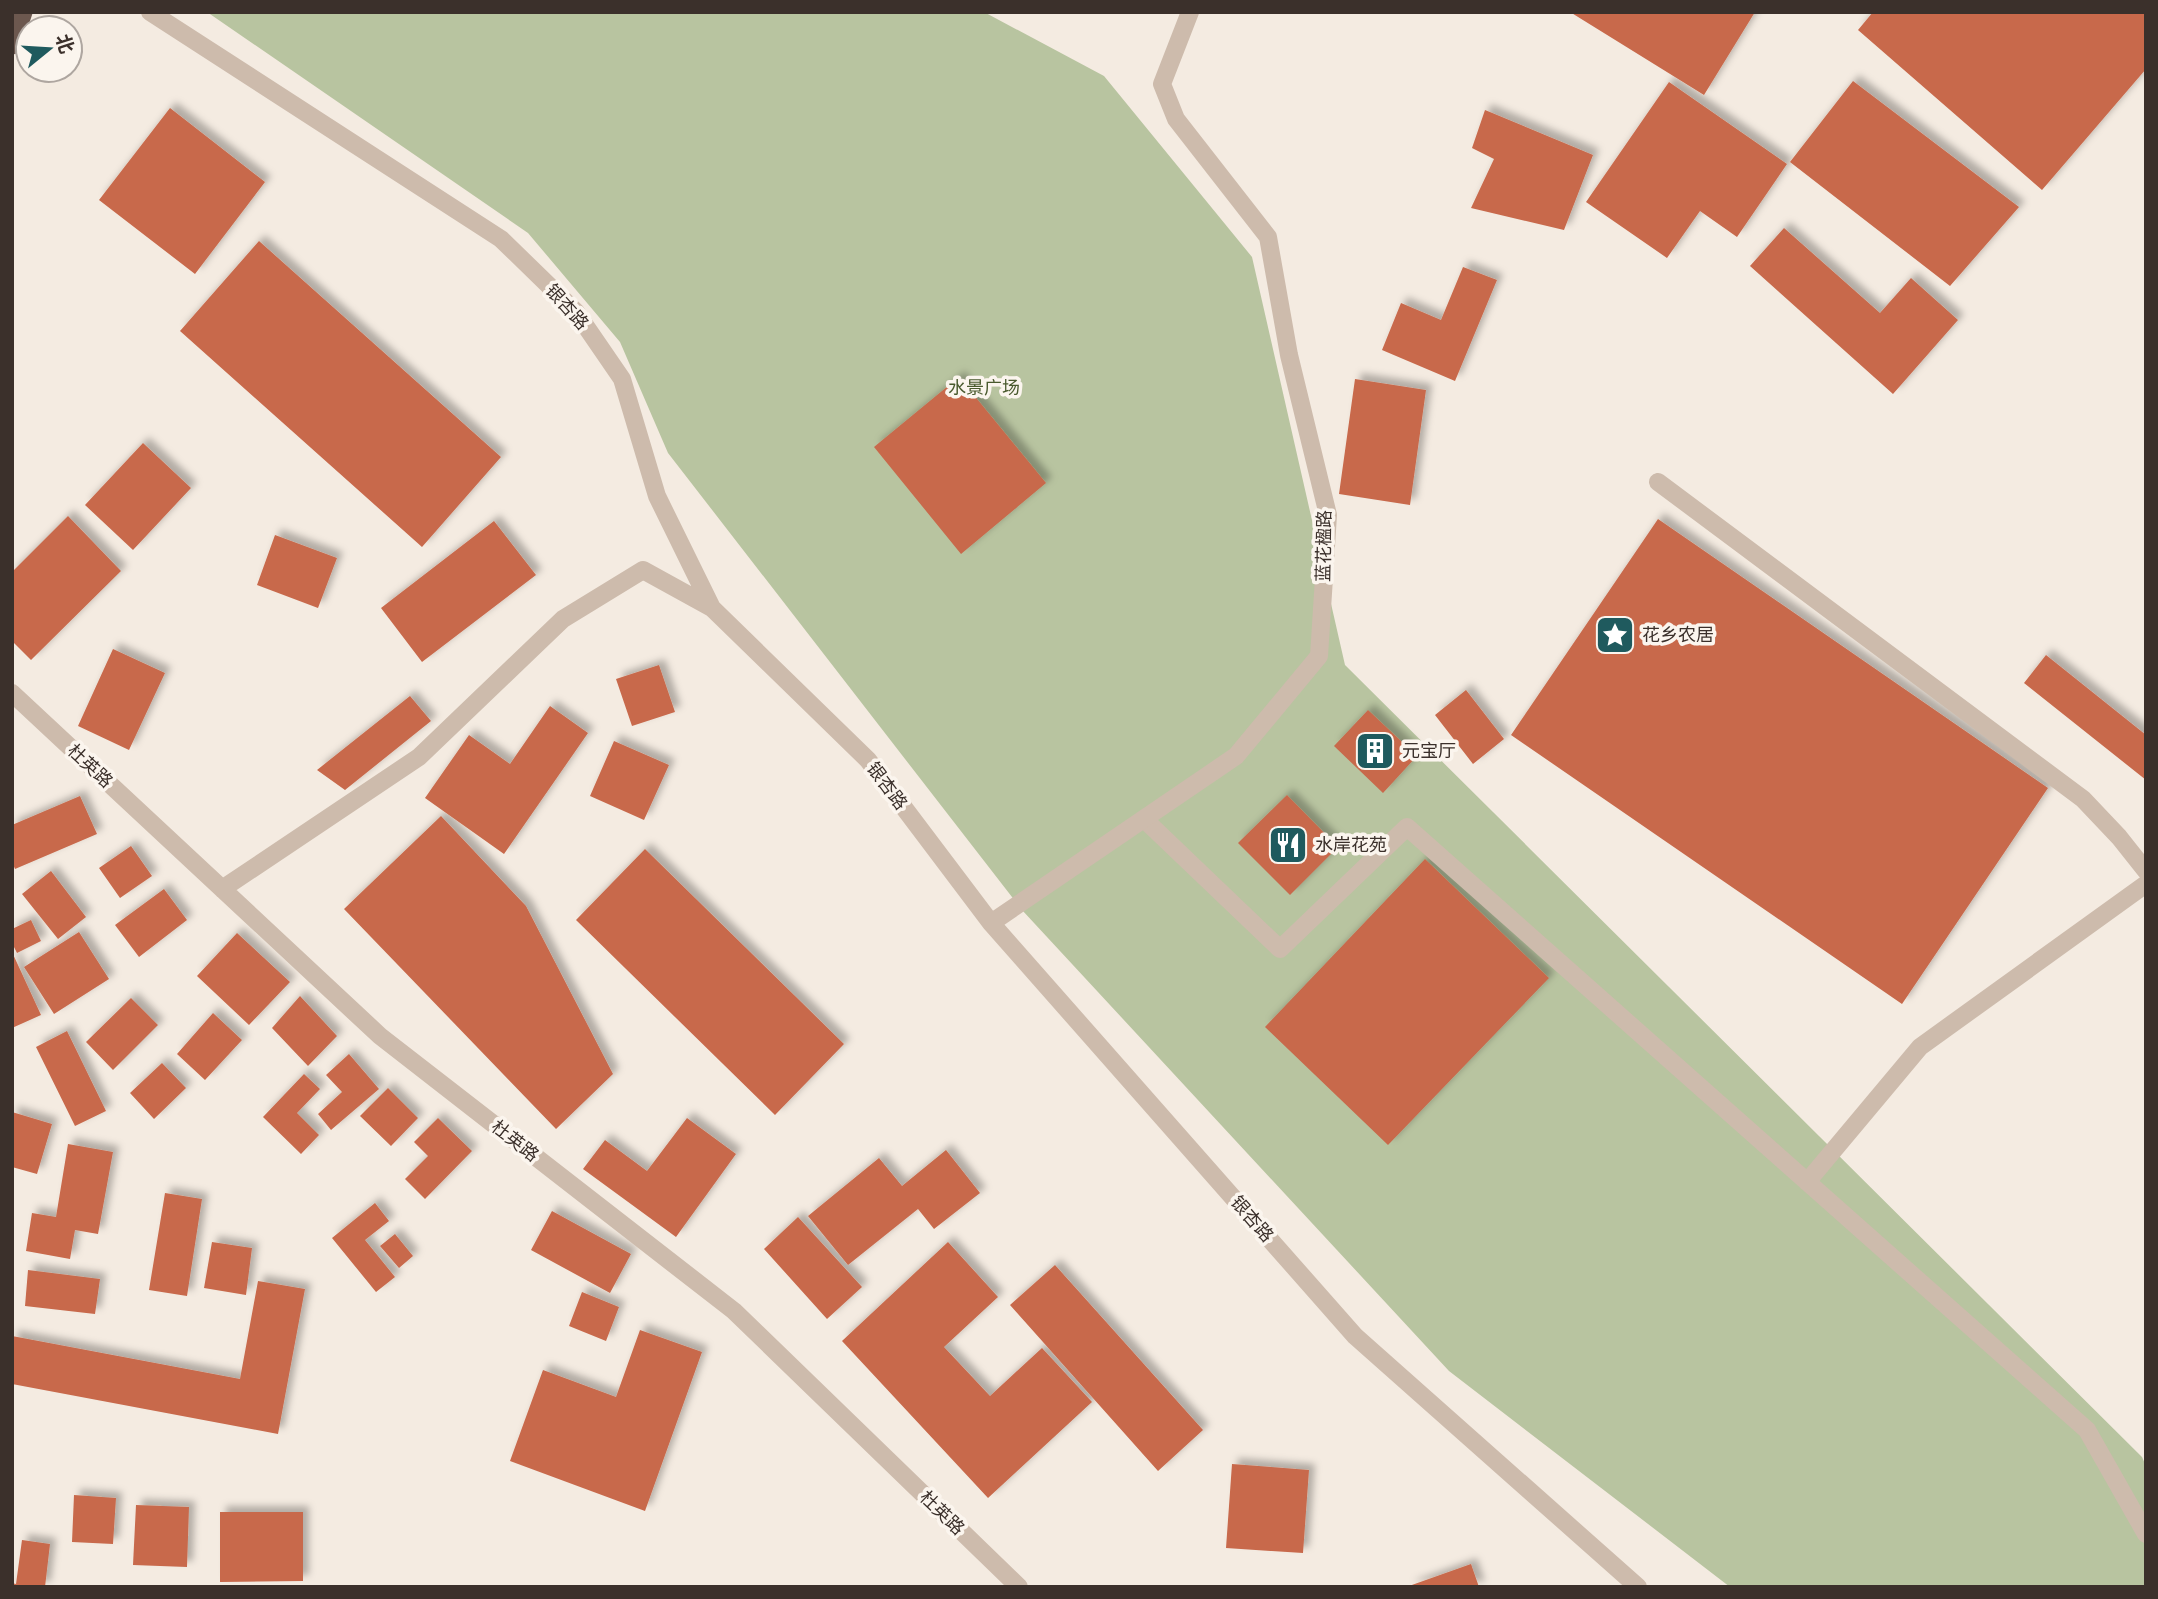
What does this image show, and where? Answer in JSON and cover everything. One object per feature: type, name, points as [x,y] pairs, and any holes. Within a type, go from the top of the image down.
[{"type":"highway","points":[[12,45],[23,12]]},
{"type":"street","name":"银杏路","points":[[150,12],[501,239],[576,312],[622,379],[657,496],[712,608],[868,760],[991,923],[1355,1336],[1637,1587]]},
{"type":"street","name":"蓝花楹路","points":[[991,923],[1236,756],[1319,656],[1328,515],[1289,355],[1268,237],[1176,119],[1162,84],[1190,12]]},
{"type":"street","points":[[1658,482],[2082,799],[2146,871]]},
{"type":"street","points":[[222,889],[419,757],[563,619],[643,570],[712,608]]},
{"type":"street","name":"杜英路","points":[[12,693],[380,1036],[734,1311],[1019,1587]]},
{"type":"street","points":[[1143,820],[1279,949],[1407,827],[2087,1430],[2146,1534]]},
{"type":"street","points":[[1807,1182],[1920,1047],[2146,884]]},
{"type":"green space","name":"水景广场","points":[[207,12],[984,12],[1104,76],[1252,257],[1345,665],[2142,1457],[2146,1466],[2146,1587],[1730,1587],[1449,1371],[1022,910],[668,453],[620,342],[528,233]]},
{"type":"building","points":[[1570,12],[1755,12],[1704,95]]},
{"type":"building","points":[[1873,12],[2144,12],[2146,69],[2042,190],[1858,30]]},
{"type":"building","points":[[1853,81],[2019,207],[1950,286],[1790,162]]},
{"type":"building","points":[[1669,82],[1787,164],[1737,237],[1700,211],[1667,258],[1586,202]]},
{"type":"building","points":[[170,108],[265,182],[195,274],[99,200]]},
{"type":"building","points":[[1485,110],[1593,155],[1564,230],[1471,208],[1494,159],[1472,148]]},
{"type":"building","points":[[1784,228],[1880,313],[1911,278],[1958,320],[1893,394],[1750,266]]},
{"type":"building","points":[[259,241],[501,457],[422,547],[180,331]]},
{"type":"building","points":[[1463,267],[1497,280],[1455,381],[1382,350],[1401,303],[1441,320]]},
{"type":"building","points":[[959,377],[1046,483],[961,554],[874,447]]},
{"type":"building","points":[[1355,379],[1426,390],[1410,505],[1339,494]]},
{"type":"building","points":[[143,443],[191,488],[133,550],[85,505]]},
{"type":"building","points":[[68,516],[121,571],[31,660],[12,641],[12,572]]},
{"type":"building","points":[[1658,519],[2048,788],[1902,1004],[1511,735]]},
{"type":"building","points":[[494,521],[536,575],[422,662],[381,608]]},
{"type":"building","points":[[275,535],[337,558],[318,608],[257,585]]},
{"type":"building","points":[[113,649],[165,673],[129,750],[78,726]]},
{"type":"building","points":[[2046,655],[2146,735],[2146,780],[2024,683]]},
{"type":"building","points":[[659,665],[675,712],[632,726],[616,679]]},
{"type":"building","points":[[1466,690],[1504,739],[1473,764],[1435,715]]},
{"type":"building","points":[[410,696],[431,721],[345,790],[317,770]]},
{"type":"building","points":[[550,706],[588,733],[504,854],[425,798],[469,735],[510,764]]},
{"type":"building","name":"元宝厅","points":[[1368,710],[1417,756],[1383,793],[1334,746]]},
{"type":"building","points":[[614,741],[669,765],[644,820],[590,796]]},
{"type":"building","name":"水岸花苑","points":[[1287,795],[1338,847],[1290,895],[1238,843]]},
{"type":"building","points":[[80,796],[97,834],[15,869],[12,862],[12,825]]},
{"type":"building","points":[[441,816],[526,906],[613,1074],[556,1129],[344,909]]},
{"type":"building","points":[[131,846],[152,876],[120,898],[99,868]]},
{"type":"building","points":[[645,849],[844,1044],[775,1115],[576,920]]},
{"type":"building","points":[[1425,859],[1549,978],[1388,1145],[1265,1027]]},
{"type":"building","points":[[51,871],[86,917],[58,939],[22,894]]},
{"type":"building","points":[[164,889],[187,920],[139,957],[115,925]]},
{"type":"building","points":[[31,920],[41,941],[17,953],[12,943],[12,929]]},
{"type":"building","points":[[79,932],[109,979],[54,1014],[24,967]]},
{"type":"building","points":[[237,933],[290,982],[249,1025],[197,976]]},
{"type":"building","points":[[12,952],[41,1015],[12,1028]]},
{"type":"building","points":[[300,996],[337,1036],[308,1066],[272,1028]]},
{"type":"building","points":[[131,998],[158,1025],[113,1070],[86,1042]]},
{"type":"building","points":[[213,1013],[242,1040],[205,1080],[177,1054]]},
{"type":"building","points":[[67,1031],[106,1111],[75,1126],[36,1047]]},
{"type":"building","points":[[349,1054],[379,1089],[331,1130],[318,1114],[342,1092],[326,1075]]},
{"type":"building","points":[[162,1063],[186,1088],[154,1119],[130,1093]]},
{"type":"building","points":[[304,1074],[320,1089],[297,1113],[319,1135],[301,1154],[263,1117]]},
{"type":"building","points":[[388,1088],[418,1118],[391,1146],[360,1116]]},
{"type":"building","points":[[12,1112],[52,1124],[37,1174],[12,1167]]},
{"type":"building","points":[[438,1118],[472,1151],[425,1199],[405,1179],[428,1156],[414,1142]]},
{"type":"building","points":[[687,1118],[736,1154],[676,1237],[583,1169],[605,1140],[647,1171]]},
{"type":"building","points":[[68,1144],[113,1152],[98,1234],[75,1230],[70,1259],[26,1251],[32,1213],[56,1217]]},
{"type":"building","points":[[946,1150],[980,1193],[934,1229],[918,1209],[848,1265],[808,1216],[879,1158],[902,1186]]},
{"type":"building","points":[[165,1193],[202,1199],[187,1296],[149,1290]]},
{"type":"building","points":[[375,1203],[389,1221],[365,1240],[395,1277],[376,1292],[332,1238]]},
{"type":"building","points":[[552,1211],[631,1254],[610,1293],[531,1250]]},
{"type":"building","points":[[798,1217],[862,1287],[827,1319],[764,1249]]},
{"type":"building","points":[[395,1234],[413,1256],[399,1268],[380,1246]]},
{"type":"building","points":[[212,1242],[252,1248],[246,1295],[204,1288]]},
{"type":"building","points":[[948,1242],[998,1297],[944,1347],[990,1396],[1042,1348],[1092,1402],[988,1498],[842,1341]]},
{"type":"building","points":[[1055,1265],[1203,1430],[1158,1471],[1010,1305]]},
{"type":"building","points":[[28,1270],[100,1279],[95,1314],[25,1306]]},
{"type":"building","points":[[258,1281],[305,1289],[278,1434],[12,1384],[12,1336],[240,1379]]},
{"type":"building","points":[[582,1292],[619,1307],[606,1341],[569,1326]]},
{"type":"building","points":[[640,1330],[702,1352],[645,1511],[510,1461],[543,1370],[616,1397]]},
{"type":"building","points":[[1232,1464],[1309,1470],[1303,1553],[1226,1548]]},
{"type":"building","points":[[74,1495],[116,1498],[113,1544],[72,1542]]},
{"type":"building","points":[[136,1505],[189,1507],[187,1567],[133,1565]]},
{"type":"building","points":[[220,1512],[303,1512],[303,1581],[220,1582]]},
{"type":"building","points":[[22,1540],[50,1544],[45,1587],[12,1587],[12,1583],[16,1584]]},
{"type":"building","points":[[1471,1564],[1479,1587],[1409,1587],[1409,1586]]},
{"type":"place","name":"花乡农居","points":[[1615,635]]},
{"type":"place","name":"元宝厅","points":[[1375,751]]},
{"type":"place","name":"水岸花苑","points":[[1288,845]]}]
